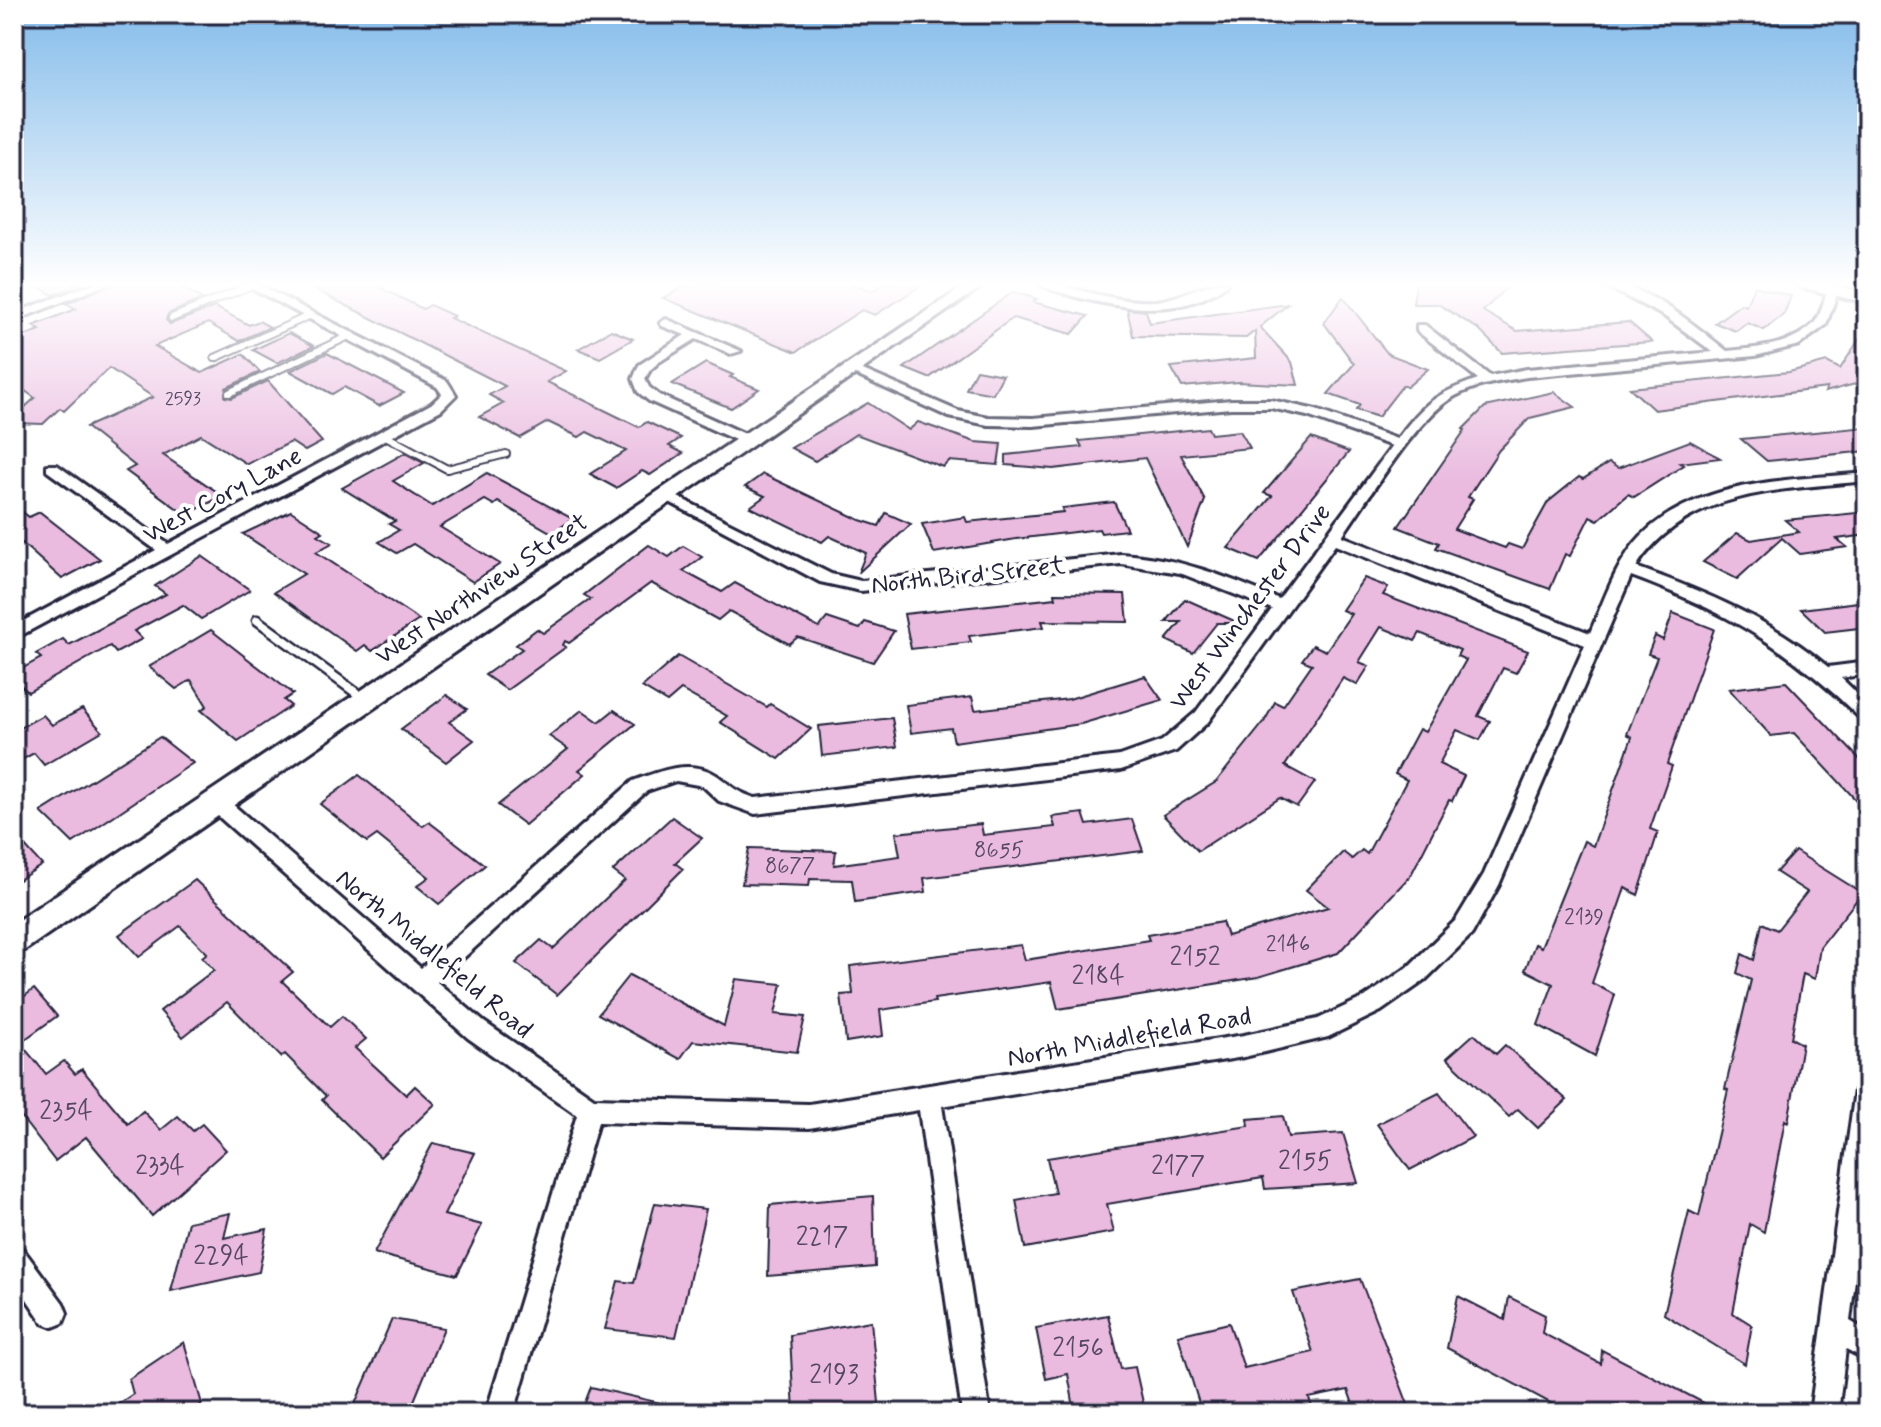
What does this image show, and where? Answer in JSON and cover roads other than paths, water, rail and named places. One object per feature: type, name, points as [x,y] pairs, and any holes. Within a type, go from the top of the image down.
[{"type":"street","name":"West Cory Lane","points":[[14,633],[436,407],[449,395],[442,384],[378,350]]},
{"type":"street","points":[[672,350],[644,368],[639,379],[643,389],[654,398],[747,440]]},
{"type":"street","name":"West Northview Street","points":[[14,940],[881,350]]},
{"type":"street","points":[[1448,350],[1487,380]]},
{"type":"street","points":[[1717,350],[1724,355]]},
{"type":"street","name":"West Winchester Drive","points":[[421,982],[640,786],[676,773],[709,780],[726,796],[755,806],[1121,763],[1169,746],[1202,717],[1425,411],[1451,393],[1487,380],[1527,373],[1765,350]]},
{"type":"street","points":[[851,370],[954,414],[988,421],[1033,422],[1231,404],[1271,404],[1311,413],[1401,445]]},
{"type":"street","points":[[52,468],[167,551]]},
{"type":"street","name":"North Middlefield Road","points":[[216,802],[476,1030],[590,1110],[809,1116],[1244,1046],[1320,1029],[1373,1004],[1416,974],[1464,927],[1492,879],[1626,569],[1634,553],[1663,523],[1709,501],[1770,488],[1867,477]]},
{"type":"street","name":"North Bird Street","points":[[665,496],[826,578],[861,586],[1121,559],[1153,559],[1190,568],[1282,607]]},
{"type":"street","points":[[1334,539],[1595,642]]},
{"type":"street","points":[[1626,569],[1700,595],[1745,616],[1827,674],[1867,714]]},
{"type":"street","points":[[1827,674],[1867,668]]},
{"type":"street","points":[[1824,1413],[1867,1090]]},
{"type":"street","points":[[929,1097],[976,1413]]},
{"type":"street","points":[[500,1413],[590,1110]]},
{"type":"street","points":[[14,1258],[53,1313]]},
{"type":"street","points":[[1834,1327],[1867,1346]]},
{"type":"lane","points":[[215,358],[234,350]]},
{"type":"lane","points":[[229,393],[320,350]]},
{"type":"lane","points":[[384,435],[447,469],[506,454]]},
{"type":"lane","points":[[257,620],[366,700]]}]
